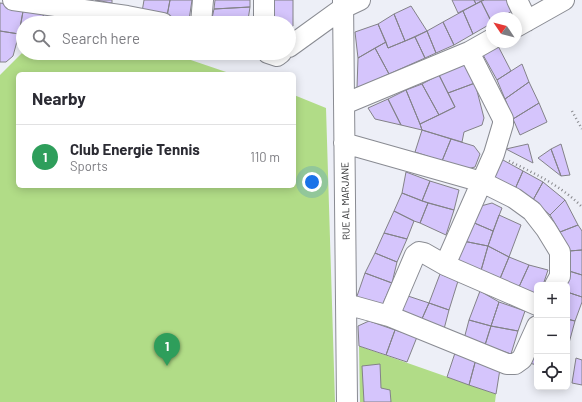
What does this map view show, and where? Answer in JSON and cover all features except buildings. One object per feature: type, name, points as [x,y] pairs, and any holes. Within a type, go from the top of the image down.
[{"type":"street","points":[[13,0],[128,8],[147,16]]},
{"type":"street","points":[[202,16],[203,0]]},
{"type":"street","points":[[264,0],[264,16]]},
{"type":"street","points":[[517,0],[520,12]]},
{"type":"street","points":[[522,24],[564,0]]},
{"type":"street","points":[[296,42],[348,3]]},
{"type":"street","name":"RUE AL MARJANE","points":[[347,402],[344,104],[348,3]]},
{"type":"street","points":[[344,104],[469,52],[486,42]]},
{"type":"street","points":[[445,265],[494,154],[503,124],[503,119],[469,52]]},
{"type":"street","points":[[344,142],[482,182],[514,198],[532,210],[560,252],[560,276],[557,282]]},
{"type":"street","points":[[390,316],[415,255],[419,252],[534,305]]},
{"type":"street","points":[[346,304],[390,316],[507,364],[515,364],[522,359],[534,333]]},
{"type":"path","points":[[572,111],[582,129]]},
{"type":"path","points":[[494,154],[553,185],[574,199],[582,207]]},
{"type":"green space","points":[[16,59],[191,60],[226,72],[16,72],[16,188],[296,188],[296,96],[326,108],[335,402],[0,402],[0,75]]},
{"type":"green space","points":[[359,346],[496,394],[495,402],[360,402]]},
{"type":"place","name":"Club Energie Tennis","points":[[167,366]]}]
